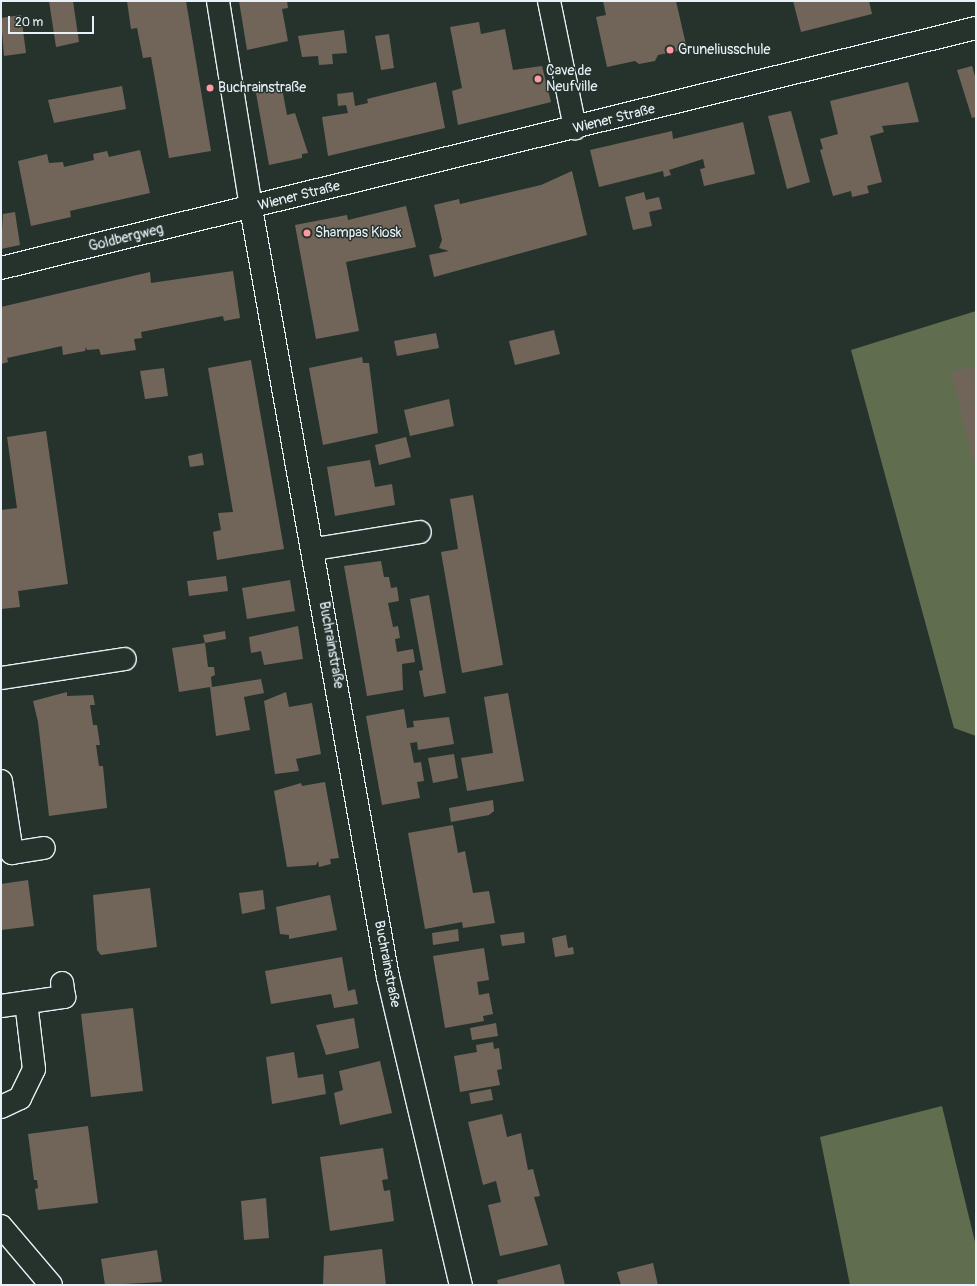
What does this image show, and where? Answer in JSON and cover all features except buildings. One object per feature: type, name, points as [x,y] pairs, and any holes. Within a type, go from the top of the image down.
[{"type":"street","name":"Buchrainstraße","points":[[218,1],[251,208],[315,549],[388,977],[461,1285]]},
{"type":"street","points":[[549,1],[575,128]]},
{"type":"street","name":"Wiener Straße","points":[[251,208],[976,28]]},
{"type":"street","name":"Goldbergweg","points":[[1,268],[251,208]]},
{"type":"street","points":[[315,549],[420,532]]},
{"type":"street","points":[[1,678],[125,659]]},
{"type":"street","points":[[1,781],[6,854],[44,848]]},
{"type":"street","points":[[1,1006],[64,997],[62,983]]},
{"type":"street","points":[[1,1107],[20,1098],[34,1069],[26,1002]]},
{"type":"street","points":[[1,1226],[51,1285]]},
{"type":"green space","points":[[976,311],[976,736],[954,728],[851,350]]},
{"type":"green space","points":[[942,1106],[976,1246],[976,1285],[850,1285],[820,1137]]},
{"type":"place","name":"Gruneliusschule","points":[[670,50]]},
{"type":"place","name":"Cave de Neufville","points":[[538,79]]},
{"type":"place","name":"Buchrainstraße","points":[[210,88]]},
{"type":"place","name":"Shampas Kiosk","points":[[307,233]]}]
